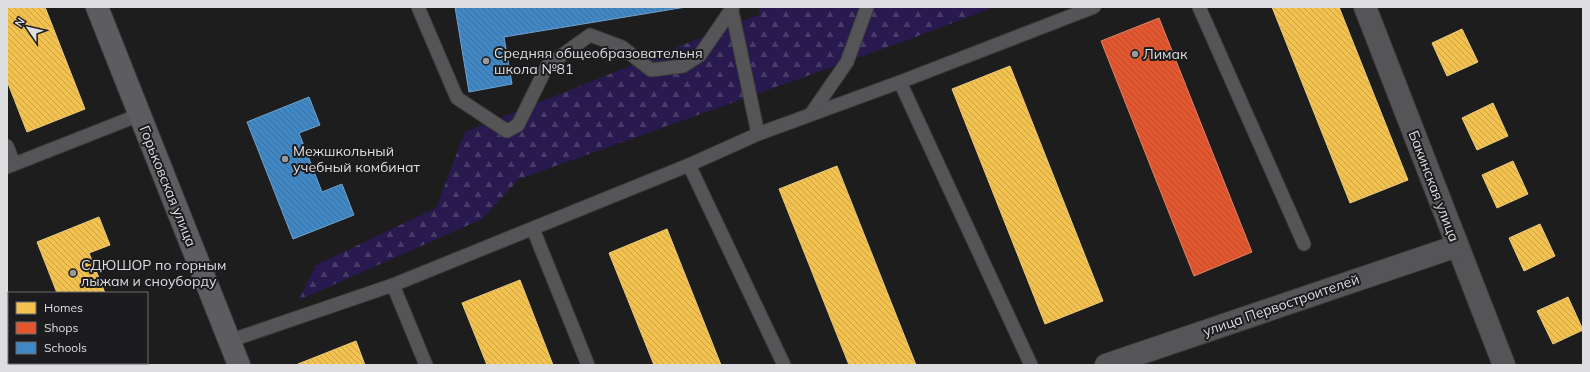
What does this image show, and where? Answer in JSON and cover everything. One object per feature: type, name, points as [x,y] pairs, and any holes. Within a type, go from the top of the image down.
[{"type":"street","name":"Горьковская улица","points":[[97,7],[238,365]]},
{"type":"street","name":"Бакинская улица","points":[[1365,7],[1504,365]]},
{"type":"street","name":"улица Первостроителей","points":[[1106,365],[1457,246]]},
{"type":"lane","points":[[418,7],[456,98],[507,131],[518,125],[547,66],[590,35],[622,47],[651,70],[683,66],[700,55],[733,9]]},
{"type":"lane","points":[[811,114],[847,62],[866,12],[866,7]]},
{"type":"lane","points":[[229,340],[393,285],[689,165],[758,134],[900,82],[1094,7]]},
{"type":"lane","points":[[1199,7],[1304,244]]},
{"type":"lane","points":[[733,9],[758,134]]},
{"type":"lane","points":[[900,82],[1031,365]]},
{"type":"lane","points":[[7,146],[10,166],[140,116]]},
{"type":"lane","points":[[689,165],[784,365]]},
{"type":"lane","points":[[533,229],[588,365]]},
{"type":"lane","points":[[393,285],[426,365]]},
{"type":"green space","points":[[759,7],[994,7],[910,39],[519,179],[482,219],[299,300],[316,265],[436,208],[465,132],[760,14]]},
{"type":"building: Homes","points":[[7,7],[45,7],[85,109],[27,132],[7,81]]},
{"type":"building: Homes","points":[[1272,7],[1339,7],[1408,180],[1350,203]]},
{"type":"building: Homes","points":[[1462,29],[1478,62],[1447,76],[1432,43]]},
{"type":"building: Homes","points":[[1010,66],[1103,301],[1045,324],[952,89]]},
{"type":"building: Homes","points":[[1493,103],[1508,136],[1477,150],[1462,118]]},
{"type":"building: Homes","points":[[1513,161],[1528,194],[1497,208],[1482,175]]},
{"type":"building: Homes","points":[[837,166],[916,365],[849,365],[779,189]]},
{"type":"building: Homes","name":"СДЮШОР по горным лыжам и сноуборду","points":[[99,217],[110,245],[89,253],[105,292],[57,292],[37,242]]},
{"type":"building: Homes","points":[[1540,224],[1555,256],[1524,271],[1509,238]]},
{"type":"building: Homes","points":[[667,229],[721,365],[654,365],[609,253]]},
{"type":"building: Homes","points":[[520,280],[553,365],[487,365],[462,303]]},
{"type":"building: Homes","points":[[1568,297],[1583,330],[1553,344],[1537,311]]},
{"type":"building: Homes","points":[[356,341],[365,365],[298,365],[298,364]]},
{"type":"building: Shops","points":[[1159,18],[1252,252],[1194,276],[1101,41]]},
{"type":"building: Schools","name":"Средняя общеобразовательня школа №81","points":[[455,7],[686,7],[504,37],[512,84],[469,92]]},
{"type":"building: Schools","name":"Межшкольный учебный комбинат","points":[[309,97],[320,125],[299,133],[322,192],[342,184],[354,215],[293,239],[247,122]]},
{"type":"place","name":"Лимак","points":[[1135,54]]},
{"type":"place","name":"Средняя общеобразовательня школа №81","points":[[486,61]]},
{"type":"place","name":"Межшкольный учебный комбинат","points":[[285,159]]},
{"type":"place","name":"СДЮШОР по горным лыжам и сноуборду","points":[[73,273]]}]
